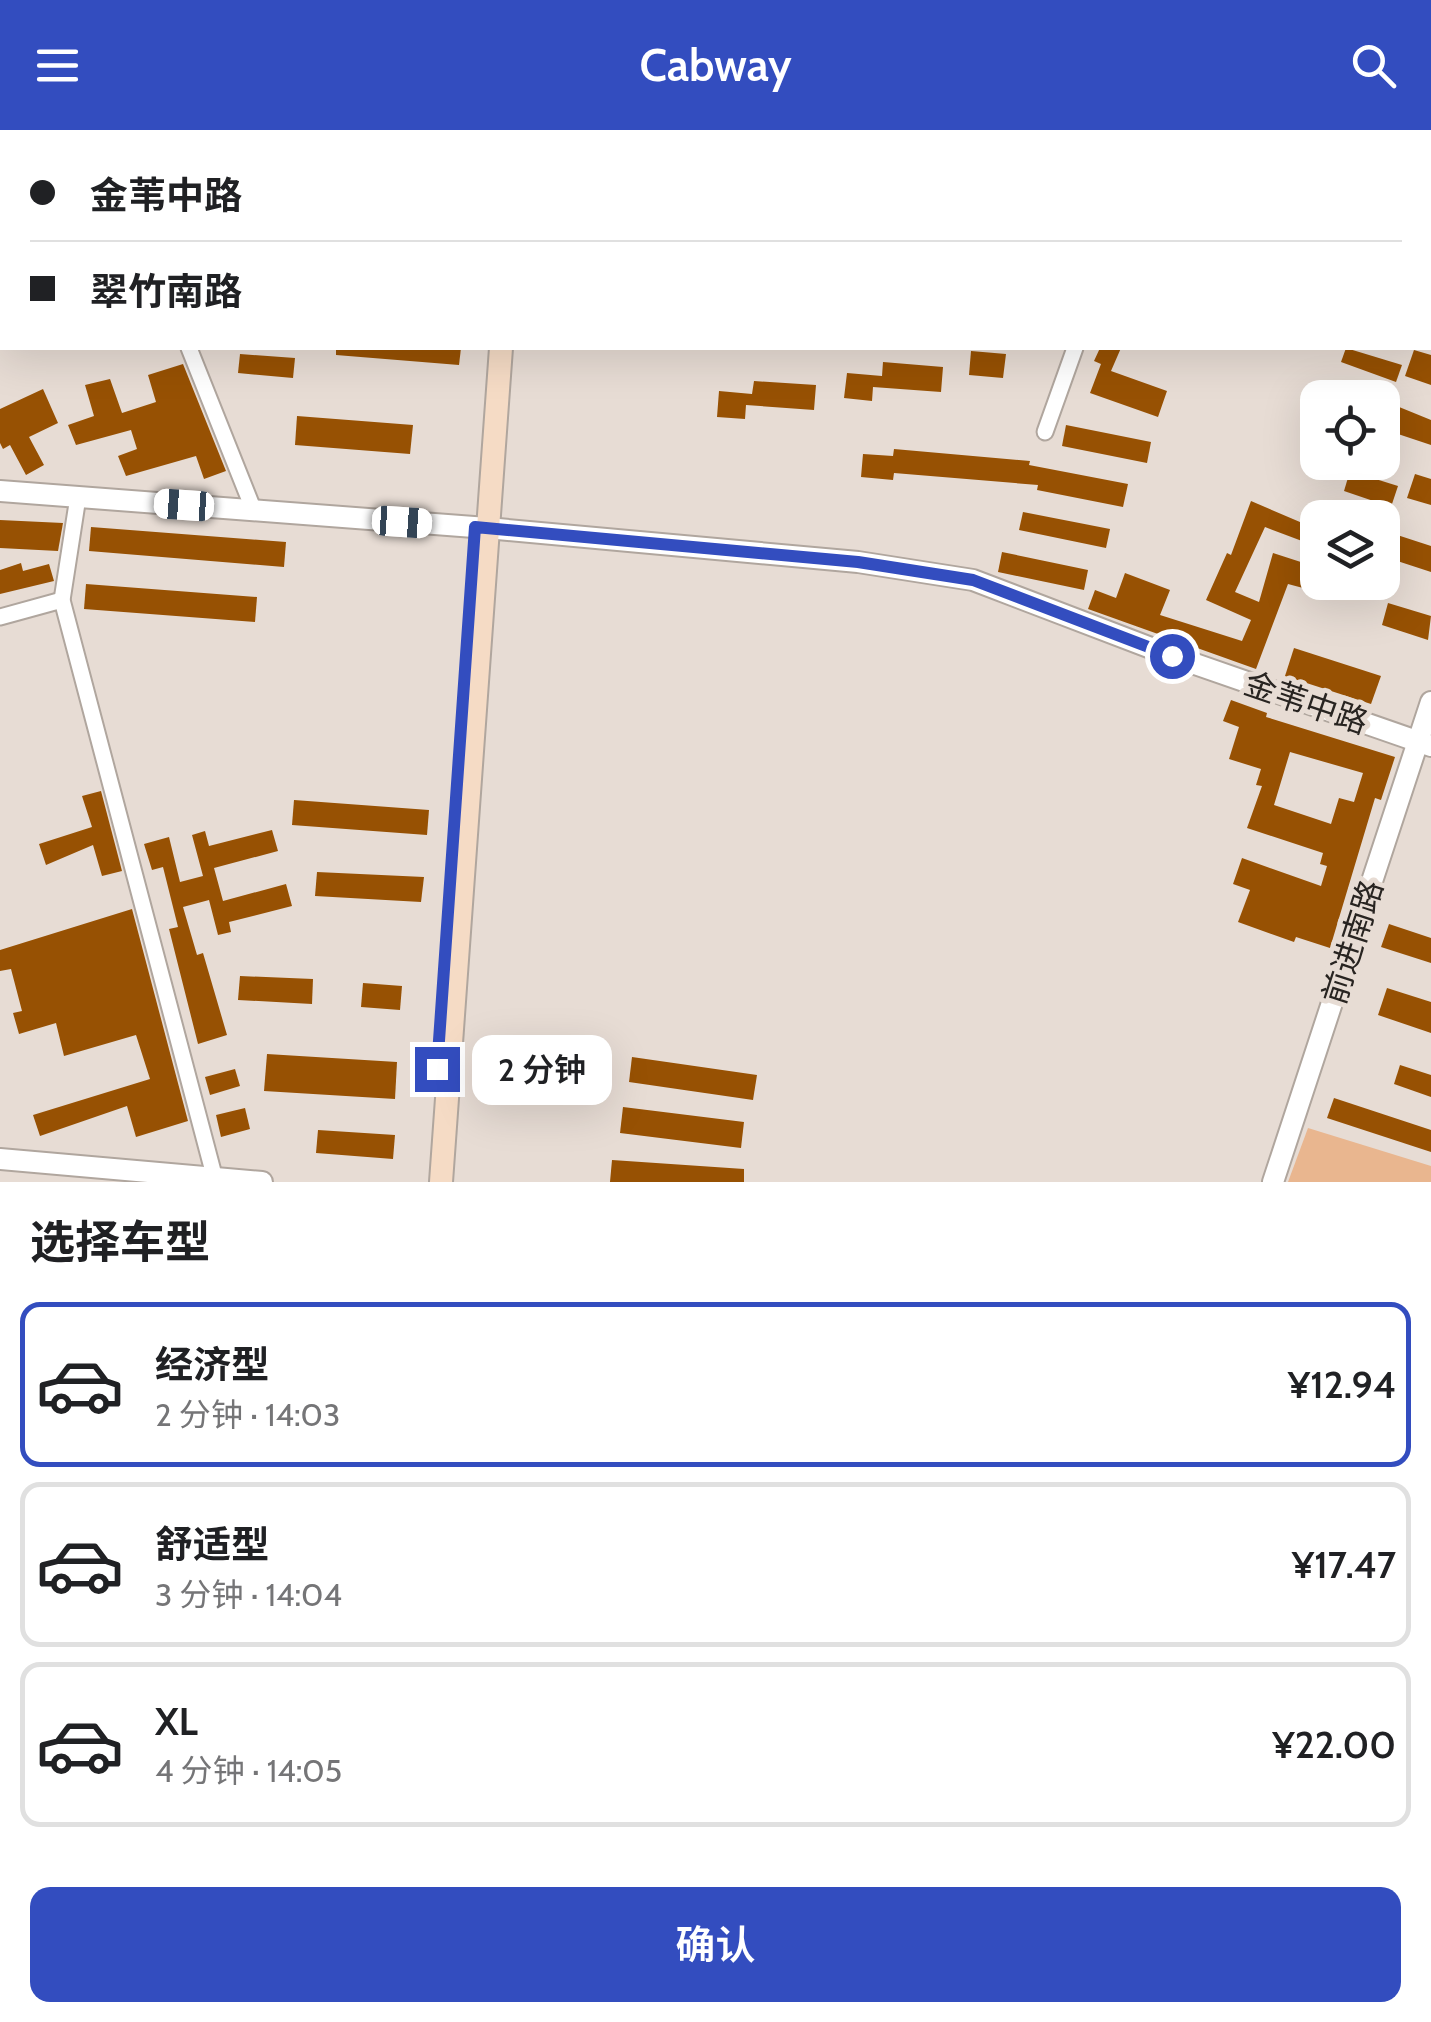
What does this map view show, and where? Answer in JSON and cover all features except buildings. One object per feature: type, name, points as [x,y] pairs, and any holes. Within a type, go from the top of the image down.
[{"type":"main road","points":[[441,1182],[481,528],[488,350]]},
{"type":"main road","points":[[428,1182],[481,528],[501,350]]},
{"type":"street","points":[[189,350],[254,510]]},
{"type":"street","points":[[1045,432],[1073,350]]},
{"type":"street","name":"金苇中路","points":[[0,492],[481,528],[858,562],[973,580],[1172,656],[1425,744]]},
{"type":"street","points":[[78,497],[62,600],[216,1178]]},
{"type":"street","points":[[0,618],[62,600]]},
{"type":"street","name":"前进南路","points":[[1273,1182],[1425,744],[1431,702]]},
{"type":"street","points":[[0,1159],[262,1182]]},
{"type":"shaded area","points":[[1308,1128],[1431,1166],[1431,1182],[1288,1182]]},
{"type":"route","points":[[437,1069],[475,527],[858,562],[973,580],[1172,656]]}]
